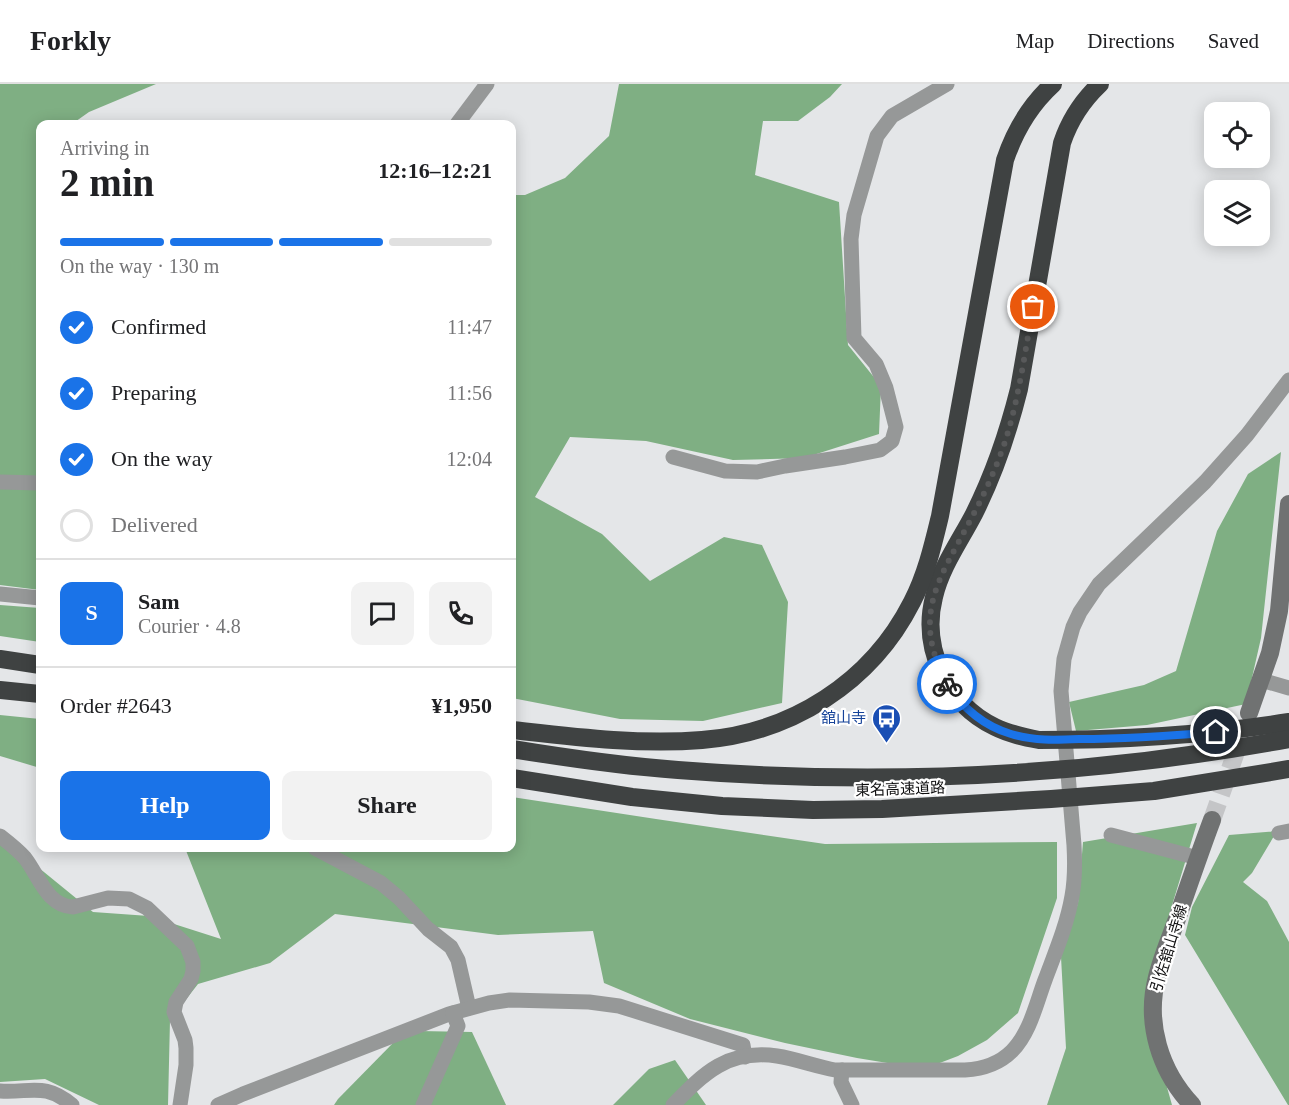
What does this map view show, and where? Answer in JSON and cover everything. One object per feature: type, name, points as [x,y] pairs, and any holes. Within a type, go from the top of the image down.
[{"type":"highway","points":[[516,730],[632,741],[702,740],[736,735],[768,726],[809,709],[846,685],[877,655],[891,638],[913,601],[934,538],[1005,160],[1011,143],[1028,112],[1053,84]]},
{"type":"highway","points":[[1100,84],[1089,94],[1077,111],[1062,142],[1019,389],[1005,442],[985,493],[938,581],[931,619],[935,658],[948,686],[968,710],[1008,733],[1039,740],[1138,738],[1216,732],[1289,722]]},
{"type":"highway","points":[[0,659],[36,664]]},
{"type":"highway","points":[[0,690],[36,694]]},
{"type":"highway","name":"東名高速道路","points":[[516,750],[579,760],[678,770],[803,777],[917,776],[1037,771],[1115,764],[1289,739]]},
{"type":"highway","name":"東名高速道路","points":[[516,779],[632,797],[722,806],[813,810],[882,809],[1154,791],[1289,769]]},
{"type":"main road","points":[[1249,713],[1270,653],[1279,611],[1289,504]]},
{"type":"main road","name":"引佐舘山寺線","points":[[1192,1105],[1175,1085],[1161,1056],[1153,1010],[1156,978],[1212,820]]},
{"type":"street","points":[[460,120],[487,84]]},
{"type":"street","points":[[673,457],[725,471],[757,472],[880,450],[892,441],[896,427],[886,388],[876,364],[854,338],[851,239],[854,215],[877,136],[892,116],[947,84]]},
{"type":"street","points":[[673,1105],[705,1073],[728,1061],[753,1055],[778,1056],[818,1067],[842,1070],[975,1069],[994,1064],[1010,1053],[1027,1029],[1065,924],[1073,885],[1074,846],[1061,692],[1064,658],[1073,627],[1089,597],[1110,572],[1205,482],[1247,435],[1289,380]]},
{"type":"street","points":[[0,482],[36,483]]},
{"type":"street","points":[[0,594],[36,598]]},
{"type":"street","points":[[1261,680],[1289,688]]},
{"type":"street","points":[[1111,835],[1198,858]]},
{"type":"street","points":[[0,836],[23,856],[57,903],[73,907],[108,898],[129,899],[147,908],[187,946],[193,962],[193,971],[191,979],[176,1002],[174,1012],[186,1048],[180,1105]]},
{"type":"street","points":[[323,852],[381,883],[399,898],[428,929],[451,947],[458,960],[469,1008]]},
{"type":"street","points":[[218,1105],[453,1013],[489,1003],[531,1000],[589,1002],[619,1006],[743,1045],[745,1057]]},
{"type":"street","points":[[423,1105],[458,1026],[453,1013]]},
{"type":"street","points":[[842,1070],[841,1082],[852,1105]]},
{"type":"street","points":[[0,1091],[41,1089],[60,1095],[72,1105]]},
{"type":"green space","points":[[0,84],[156,84],[89,112],[78,120],[36,120],[36,590],[0,585]]},
{"type":"green space","points":[[619,84],[842,84],[830,97],[798,121],[763,121],[755,175],[839,202],[848,345],[881,386],[879,434],[804,458],[733,460],[646,441],[570,437],[535,497],[602,534],[650,581],[724,537],[762,545],[788,602],[782,703],[703,721],[620,719],[516,699],[516,195],[525,195],[565,178],[609,136]]},
{"type":"green space","points":[[1281,452],[1261,638],[1246,704],[1147,725],[1076,731],[1069,702],[1144,685],[1176,671],[1217,531],[1248,474]]},
{"type":"green space","points":[[0,605],[36,608],[36,641],[0,636]]},
{"type":"green space","points":[[0,715],[36,719],[36,767],[0,756]]},
{"type":"green space","points":[[516,798],[825,844],[1057,842],[1057,898],[1018,1013],[987,1040],[958,1056],[924,1069],[785,1043],[690,1019],[604,983],[593,931],[498,935],[335,914],[270,963],[198,984],[170,1020],[168,1105],[99,1105],[45,1079],[0,1082],[0,843],[28,859],[93,912],[149,916],[221,939],[187,852],[516,852]]},
{"type":"green space","points":[[1197,823],[1146,991],[1161,1066],[1172,1105],[1047,1105],[1066,1048],[1061,957],[1078,903],[1083,842]]},
{"type":"green space","points":[[1277,831],[1252,873],[1243,882],[1267,901],[1289,942],[1289,1105],[1185,935],[1192,907],[1229,835]]},
{"type":"green space","points":[[419,1031],[472,1032],[506,1105],[334,1105],[394,1042]]},
{"type":"green space","points":[[675,1060],[706,1105],[613,1105],[649,1069]]},
{"type":"tunnel","points":[[1212,820],[1242,735]]},
{"type":"way so far","points":[[947,684],[935,658],[932,642],[930,627],[934,596],[938,581],[985,493],[1005,442],[1019,389],[1033,307]]},
{"type":"place","name":"舘山寺","points":[[887,744]]},
{"type":"route","points":[[947,684],[968,710],[994,727],[1008,733],[1039,740],[1138,738],[1216,732]]}]
